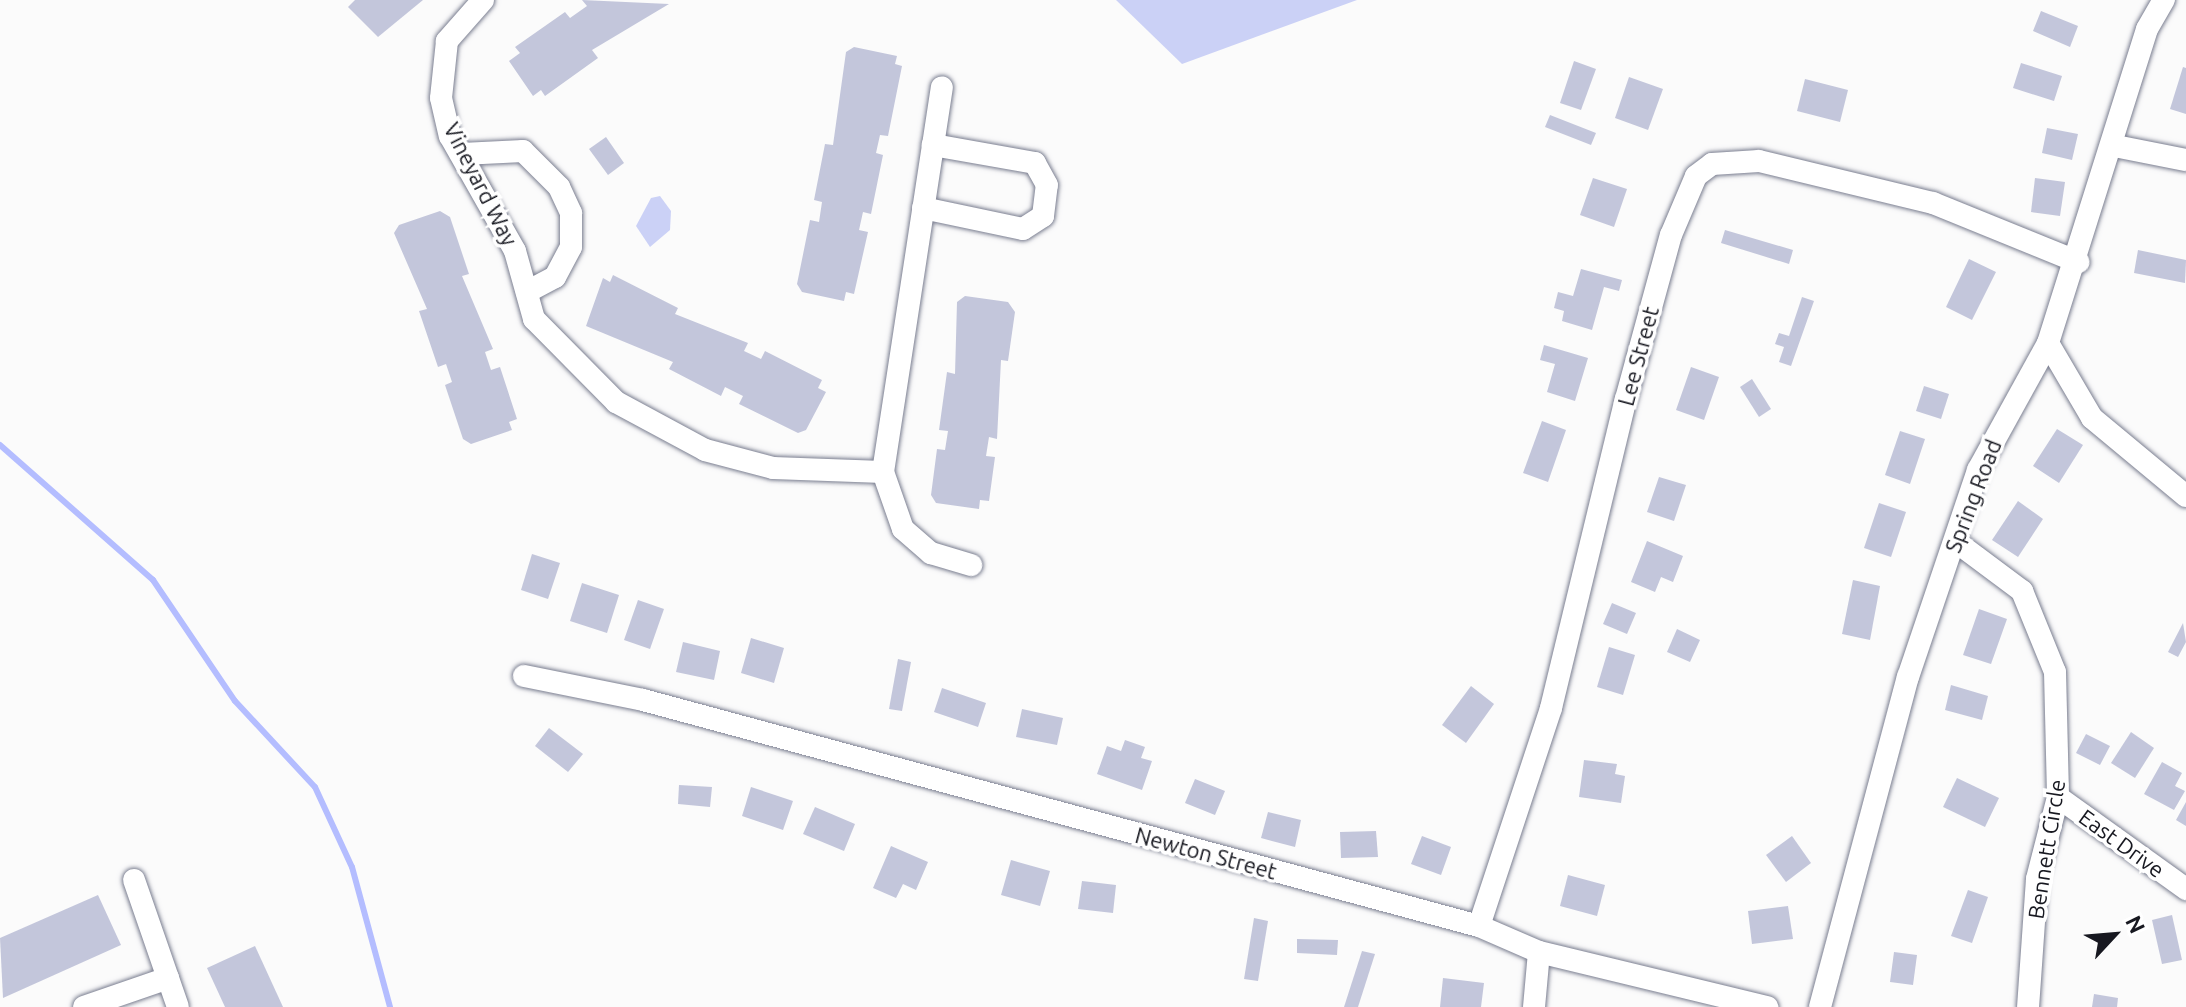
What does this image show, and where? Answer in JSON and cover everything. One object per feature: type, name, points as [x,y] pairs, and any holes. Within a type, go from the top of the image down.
[{"type":"street","name":"Vineyard Way","points":[[483,0],[447,41],[441,98],[462,154],[515,251],[534,319],[561,353],[616,402],[705,450],[773,468],[883,472]]},
{"type":"street","name":"Spring Road","points":[[1820,1007],[1908,677],[1978,470],[2048,343],[2115,146],[2142,43],[2162,1]]},
{"type":"street","points":[[942,88],[883,472],[903,529],[931,553],[971,565]]},
{"type":"street","points":[[923,208],[1023,229],[1043,216],[1047,185],[1035,163],[933,145]]},
{"type":"street","points":[[2115,146],[2186,160]]},
{"type":"street","points":[[462,154],[523,151],[565,200],[571,247],[555,277],[527,292]]},
{"type":"street","name":"Lee Street","points":[[1479,926],[1551,708],[1626,399],[1671,235],[1696,176],[1712,164],[1759,161],[1933,203],[2078,262]]},
{"type":"street","points":[[2048,343],[2092,418],[2186,496]]},
{"type":"street","name":"Bennett Circle","points":[[1955,541],[2022,591],[2048,642],[2061,723],[2058,797],[2037,879],[2028,1007]]},
{"type":"street","name":"Newton Street","points":[[524,676],[643,700],[1479,926],[1539,952],[1767,1007]]},
{"type":"street","name":"East Drive","points":[[2058,797],[2186,889]]},
{"type":"street","points":[[134,880],[178,1007]]},
{"type":"street","points":[[1534,1007],[1539,952]]},
{"type":"street","points":[[84,1007],[168,978]]},
{"type":"shaded area","points":[[1116,0],[1357,0],[1182,64]]},
{"type":"shaded area","points":[[660,196],[671,211],[670,230],[650,247],[636,226],[651,198]]},
{"type":"building","points":[[355,0],[423,0],[378,37],[348,7]]},
{"type":"building","points":[[582,0],[669,4],[592,50],[598,58],[545,96],[541,90],[533,96],[509,61],[520,53],[515,47],[565,12],[570,18],[587,6]]},
{"type":"building","points":[[2041,11],[2078,26],[2070,47],[2033,31]]},
{"type":"building","points":[[854,47],[897,56],[895,64],[902,66],[888,136],[880,135],[876,153],[883,155],[871,214],[863,212],[859,230],[868,232],[854,294],[846,292],[844,301],[802,292],[797,284],[810,220],[819,222],[822,202],[814,200],[825,144],[833,145],[846,52]]},
{"type":"building","points":[[1574,61],[1596,69],[1581,110],[1560,103]]},
{"type":"building","points":[[2021,63],[2062,76],[2054,101],[2013,88]]},
{"type":"building","points":[[2183,67],[2186,68],[2186,114],[2170,109]]},
{"type":"building","points":[[1629,77],[1663,89],[1648,130],[1615,118]]},
{"type":"building","points":[[1805,79],[1848,90],[1840,122],[1797,111]]},
{"type":"building","points":[[1550,115],[1596,133],[1591,145],[1545,127]]},
{"type":"building","points":[[2047,128],[2078,134],[2072,160],[2042,153]]},
{"type":"building","points":[[606,137],[624,163],[608,175],[589,149]]},
{"type":"building","points":[[1593,178],[1627,189],[1614,227],[1580,215]]},
{"type":"building","points":[[2035,178],[2065,182],[2060,216],[2031,212]]},
{"type":"building","points":[[440,211],[450,217],[469,274],[462,276],[493,349],[485,352],[491,370],[500,367],[517,419],[509,422],[512,430],[471,444],[463,439],[445,385],[452,382],[446,364],[438,367],[419,311],[427,309],[394,233],[399,225]]},
{"type":"building","points":[[1725,230],[1793,250],[1789,264],[1721,243]]},
{"type":"building","points":[[2138,250],[2186,260],[2185,283],[2134,273]]},
{"type":"building","points":[[1969,259],[1996,272],[1972,320],[1946,307]]},
{"type":"building","points":[[1581,269],[1622,280],[1619,291],[1604,287],[1592,330],[1562,321],[1564,311],[1554,308],[1558,292],[1573,296]]},
{"type":"building","points":[[613,275],[678,308],[675,314],[748,343],[744,351],[761,359],[765,351],[822,380],[818,388],[826,392],[806,430],[798,433],[739,404],[743,396],[725,387],[721,396],[669,369],[673,362],[586,326],[603,278],[610,282]]},
{"type":"building","points":[[965,296],[1008,302],[1015,312],[1008,361],[1001,360],[997,439],[989,437],[986,456],[995,457],[989,501],[980,500],[979,509],[936,503],[931,495],[937,449],[945,450],[948,431],[939,430],[947,372],[955,374],[957,302]]},
{"type":"building","points":[[1802,297],[1814,301],[1791,366],[1779,362],[1784,347],[1775,344],[1779,333],[1789,336]]},
{"type":"building","points":[[1544,345],[1588,358],[1575,401],[1547,392],[1555,364],[1540,360]]},
{"type":"building","points":[[1691,367],[1719,377],[1704,420],[1676,410]]},
{"type":"building","points":[[1752,379],[1771,409],[1759,417],[1740,387]]},
{"type":"building","points":[[1924,386],[1949,394],[1941,419],[1916,411]]},
{"type":"building","points":[[1542,421],[1566,430],[1548,482],[1523,473]]},
{"type":"building","points":[[2057,429],[2083,445],[2059,483],[2033,466]]},
{"type":"building","points":[[1900,431],[1925,439],[1910,484],[1885,475]]},
{"type":"building","points":[[1659,477],[1686,485],[1674,521],[1647,512]]},
{"type":"building","points":[[2018,501],[2043,519],[2018,557],[1992,540]]},
{"type":"building","points":[[1879,503],[1906,512],[1891,557],[1864,548]]},
{"type":"building","points":[[1647,541],[1683,556],[1673,582],[1661,577],[1655,592],[1631,582]]},
{"type":"building","points":[[532,554],[560,563],[548,599],[521,590]]},
{"type":"building","points":[[1853,580],[1880,586],[1870,640],[1842,634]]},
{"type":"building","points":[[582,583],[619,595],[607,633],[570,621]]},
{"type":"building","points":[[638,600],[664,609],[650,649],[624,640]]},
{"type":"building","points":[[1612,603],[1636,613],[1627,634],[1603,624]]},
{"type":"building","points":[[1979,609],[2007,619],[1991,664],[1963,655]]},
{"type":"building","points":[[2183,623],[2186,642],[2178,657],[2168,652]]},
{"type":"building","points":[[1677,629],[1700,640],[1690,662],[1667,652]]},
{"type":"building","points":[[751,638],[784,648],[774,683],[741,673]]},
{"type":"building","points":[[683,642],[720,651],[714,680],[676,672]]},
{"type":"building","points":[[1609,647],[1635,655],[1623,695],[1597,687]]},
{"type":"building","points":[[898,659],[911,662],[902,711],[889,709]]},
{"type":"building","points":[[1951,685],[1988,696],[1982,720],[1945,710]]},
{"type":"building","points":[[1471,686],[1494,704],[1466,743],[1442,725]]},
{"type":"building","points":[[942,688],[986,703],[978,727],[934,712]]},
{"type":"building","points":[[1022,709],[1063,718],[1057,745],[1016,737]]},
{"type":"building","points":[[549,728],[583,754],[568,772],[535,746]]},
{"type":"building","points":[[2131,732],[2154,748],[2135,778],[2111,763]]},
{"type":"building","points":[[2086,734],[2110,746],[2100,765],[2076,753]]},
{"type":"building","points":[[1125,740],[1145,747],[1141,758],[1152,761],[1142,790],[1097,774],[1107,746],[1121,751]]},
{"type":"building","points":[[1584,760],[1617,764],[1615,774],[1625,776],[1621,803],[1579,797]]},
{"type":"building","points":[[2162,762],[2182,773],[2175,786],[2185,791],[2174,810],[2144,794]]},
{"type":"building","points":[[1957,778],[1999,798],[1985,827],[1943,807]]},
{"type":"building","points":[[1195,779],[1225,791],[1215,815],[1185,803]]},
{"type":"building","points":[[679,785],[712,787],[710,807],[678,804]]},
{"type":"building","points":[[751,787],[793,801],[783,830],[742,816]]},
{"type":"building","points":[[2186,802],[2186,826],[2176,820]]},
{"type":"building","points":[[815,807],[855,824],[844,851],[803,834]]},
{"type":"building","points":[[1268,812],[1301,820],[1295,847],[1261,838]]},
{"type":"building","points":[[1376,831],[1378,857],[1341,858],[1340,832]]},
{"type":"building","points":[[1422,836],[1451,847],[1441,875],[1411,864]]},
{"type":"building","points":[[1792,836],[1811,863],[1786,882],[1766,855]]},
{"type":"building","points":[[891,846],[928,862],[916,890],[903,884],[896,898],[873,888]]},
{"type":"building","points":[[1011,860],[1050,871],[1040,906],[1001,895]]},
{"type":"building","points":[[1568,875],[1605,885],[1597,916],[1560,906]]},
{"type":"building","points":[[1082,881],[1116,885],[1113,913],[1078,909]]},
{"type":"building","points":[[1968,890],[1988,897],[1972,943],[1951,936]]},
{"type":"building","points":[[98,895],[121,945],[3,998],[0,938]]},
{"type":"building","points":[[1788,906],[1793,939],[1752,944],[1748,911]]},
{"type":"building","points":[[2172,915],[2182,960],[2162,964],[2152,920]]},
{"type":"building","points":[[1254,918],[1268,921],[1258,981],[1244,979]]},
{"type":"building","points":[[1297,939],[1338,940],[1337,955],[1297,953]]},
{"type":"building","points":[[255,946],[283,1007],[225,1007],[207,968]]},
{"type":"building","points":[[1362,951],[1375,954],[1358,1007],[1344,1007]]},
{"type":"building","points":[[1894,952],[1917,955],[1913,985],[1890,982]]},
{"type":"building","points":[[1443,978],[1484,983],[1481,1007],[1440,1007]]},
{"type":"building","points":[[2094,994],[2118,998],[2117,1007],[2092,1007]]},
{"type":"waterway","points":[[0,445],[153,580],[235,701],[315,787],[352,867],[390,1007]]}]
